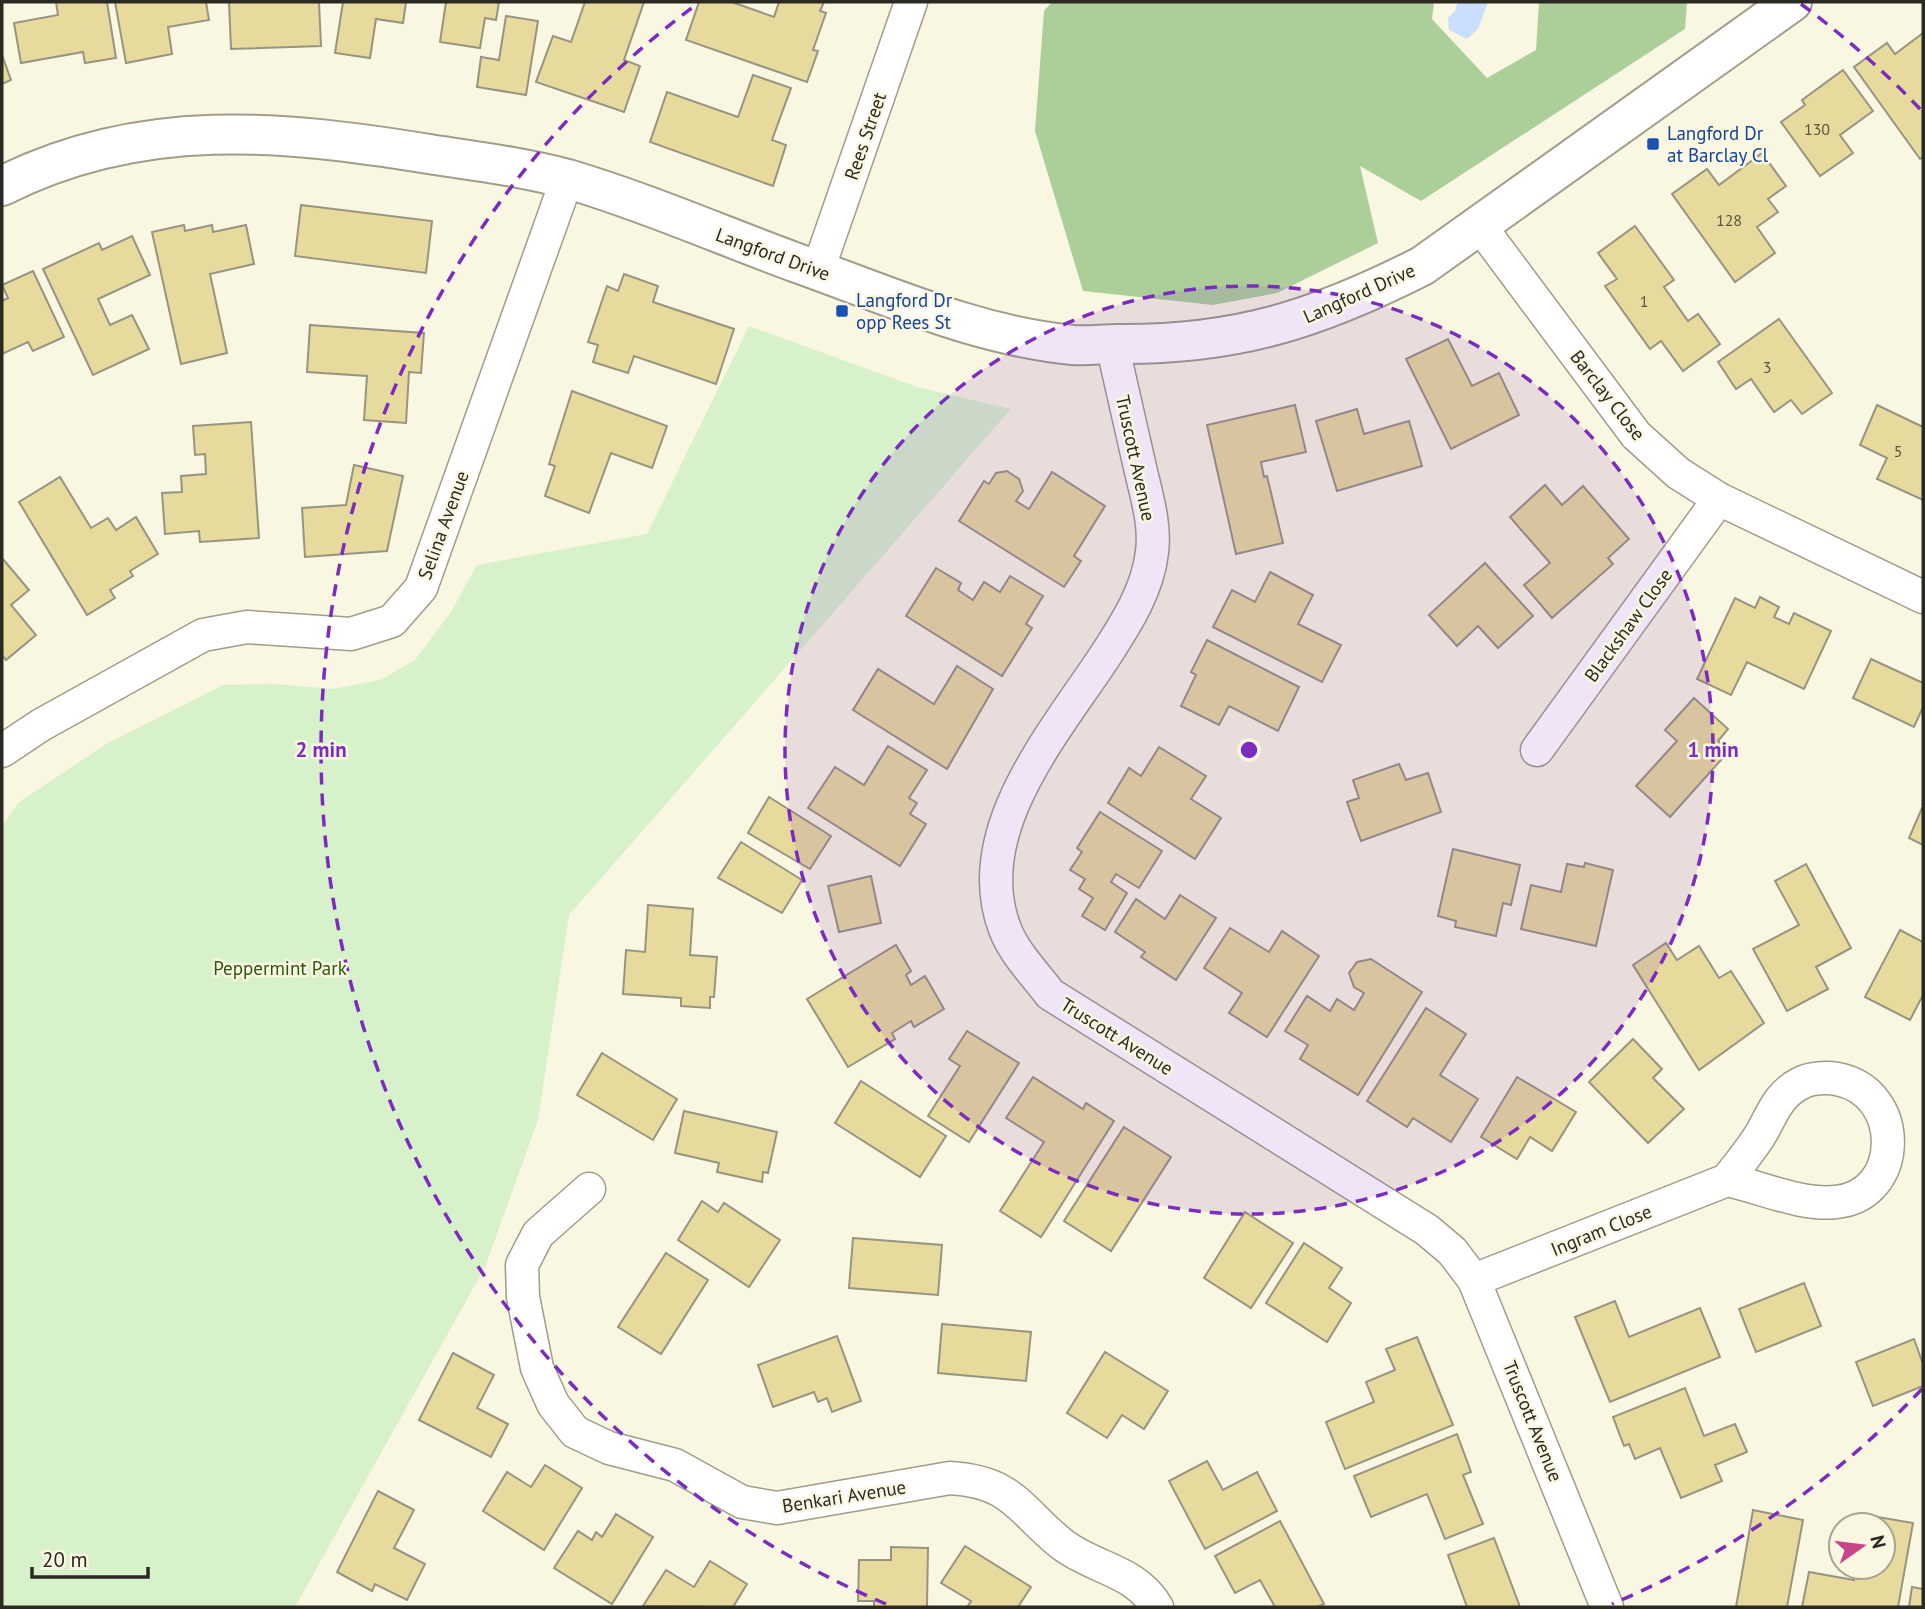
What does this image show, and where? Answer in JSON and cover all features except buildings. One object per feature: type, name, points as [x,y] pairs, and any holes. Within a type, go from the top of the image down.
[{"type":"street","name":"Rees Street","points":[[818,270],[911,2]]},
{"type":"street","name":"Langford Drive","points":[[2,186],[101,149],[197,133],[296,136],[440,156],[568,179],[970,325],[1075,345],[1174,345],[1235,337],[1300,320],[1355,299],[1422,266],[1792,2]]},
{"type":"street","name":"Selina Avenue","points":[[2,751],[41,725],[203,635],[247,627],[351,634],[392,621],[421,588],[568,179]]},
{"type":"street","name":"Barclay Close","points":[[1480,226],[1636,435],[1678,473],[1719,499],[1923,597]]},
{"type":"street","name":"Truscott Avenue","points":[[1112,344],[1151,521],[1152,552],[1143,589],[1124,625],[1016,793],[1001,834],[995,877],[1005,929],[1021,957],[1050,994],[1427,1230],[1452,1251],[1475,1280],[1607,1607]]},
{"type":"street","name":"Blackshaw Close","points":[[1537,750],[1719,499]]},
{"type":"street","points":[[1829,1077],[1854,1082],[1875,1099],[1886,1119],[1889,1147],[1879,1175],[1862,1193],[1839,1202],[1816,1202],[1727,1180],[1747,1155],[1778,1099],[1802,1082],[1829,1077]]},
{"type":"street","name":"Ingram Close","points":[[1475,1280],[1727,1180]]},
{"type":"street","name":"Benkari Avenue","points":[[589,1189],[538,1234],[522,1265],[523,1297],[537,1368],[553,1404],[575,1432],[609,1448],[675,1465],[741,1502],[777,1508],[950,1478],[975,1480],[1005,1491],[1065,1546],[1136,1581],[1157,1607]]},
{"type":"green space","points":[[1052,2],[1434,2],[1432,19],[1487,78],[1536,50],[1539,2],[1687,2],[1685,29],[1421,201],[1360,166],[1378,243],[1277,293],[1213,305],[1083,291],[1035,131],[1044,11]]},
{"type":"green space","name":"Peppermint Park","points":[[749,326],[917,387],[1011,409],[569,915],[538,1120],[485,1267],[295,1607],[2,1607],[2,826],[18,803],[108,743],[223,685],[272,684],[333,689],[380,680],[415,660],[451,612],[477,565],[647,534]]},
{"type":"water","points":[[1458,2],[1488,2],[1478,29],[1467,39],[1449,30],[1448,18],[1455,11]]},
{"type":"place","name":"Langford Dr at Barclay Cl","points":[[1653,144]]},
{"type":"place","name":"Langford Dr opp Rees St","points":[[842,311]]}]
